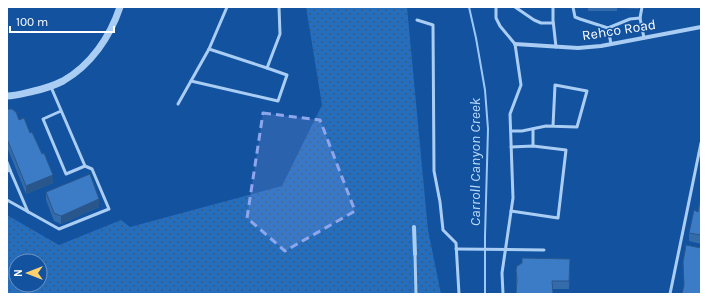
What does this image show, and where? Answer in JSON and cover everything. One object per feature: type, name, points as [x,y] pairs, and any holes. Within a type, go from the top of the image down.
[{"type":"street","points":[[7,96],[16,96],[50,86],[62,81],[86,64],[101,45],[116,18],[120,7]]},
{"type":"street","name":"Rehco Road","points":[[515,44],[578,48],[611,44],[701,27]]},
{"type":"street","points":[[414,227],[415,254]]},
{"type":"lane","points":[[178,104],[209,49],[227,7]]},
{"type":"lane","points":[[267,68],[280,34],[279,7]]},
{"type":"lane","points":[[496,7],[496,18],[500,26],[515,44],[521,85],[510,114],[513,198],[502,273],[503,294]]},
{"type":"lane","points":[[515,7],[541,23],[553,23]]},
{"type":"lane","points":[[553,7],[556,47]]},
{"type":"lane","points":[[573,7],[575,17],[608,28],[630,19],[640,18]]},
{"type":"lane","points":[[642,7],[640,18],[644,38]]},
{"type":"lane","points":[[417,20],[433,25],[434,171],[440,202],[443,230],[456,243],[459,294]]},
{"type":"lane","points":[[608,28],[611,44]]},
{"type":"lane","points":[[191,81],[278,101],[287,75],[209,49]]},
{"type":"lane","points":[[511,131],[522,131],[546,126],[577,127],[587,91],[555,85],[553,126]]},
{"type":"lane","points":[[7,200],[59,229],[109,209],[92,169],[85,166],[50,86]]},
{"type":"lane","points":[[61,111],[43,119],[66,174],[85,166]]},
{"type":"lane","points":[[533,128],[533,146]]},
{"type":"lane","points":[[670,294],[701,143]]},
{"type":"lane","points":[[511,147],[533,146],[566,150],[558,218],[511,211]]},
{"type":"lane","points":[[7,162],[9,171],[28,212]]},
{"type":"lane","points":[[456,249],[544,250]]},
{"type":"lane","points":[[415,254],[416,294]]},
{"type":"highlighted area","points":[[263,113],[320,120],[355,211],[285,251],[247,218]]},
{"type":"shaded area","points":[[306,7],[407,7],[428,230],[441,294],[7,294],[7,215],[59,245],[121,220],[130,227],[282,186],[322,105]]},
{"type":"building","points":[[9,109],[16,112],[19,120],[24,118],[30,133],[32,132],[42,154],[44,153],[53,175],[26,186],[7,139],[7,110]]},
{"type":"building","points":[[90,174],[99,199],[61,216],[54,213],[46,192]]},
{"type":"building","points":[[701,196],[701,235],[689,233],[694,210],[698,212]]},
{"type":"building","points":[[686,245],[701,248],[701,294],[682,294],[684,285],[683,262]]},
{"type":"building","points":[[522,258],[570,259],[569,281],[552,281],[553,294],[516,294],[516,270],[517,266],[522,263]]},
{"type":"waterway","name":"Carroll Canyon Creek","points":[[469,7],[485,90],[488,129],[485,294]]}]
